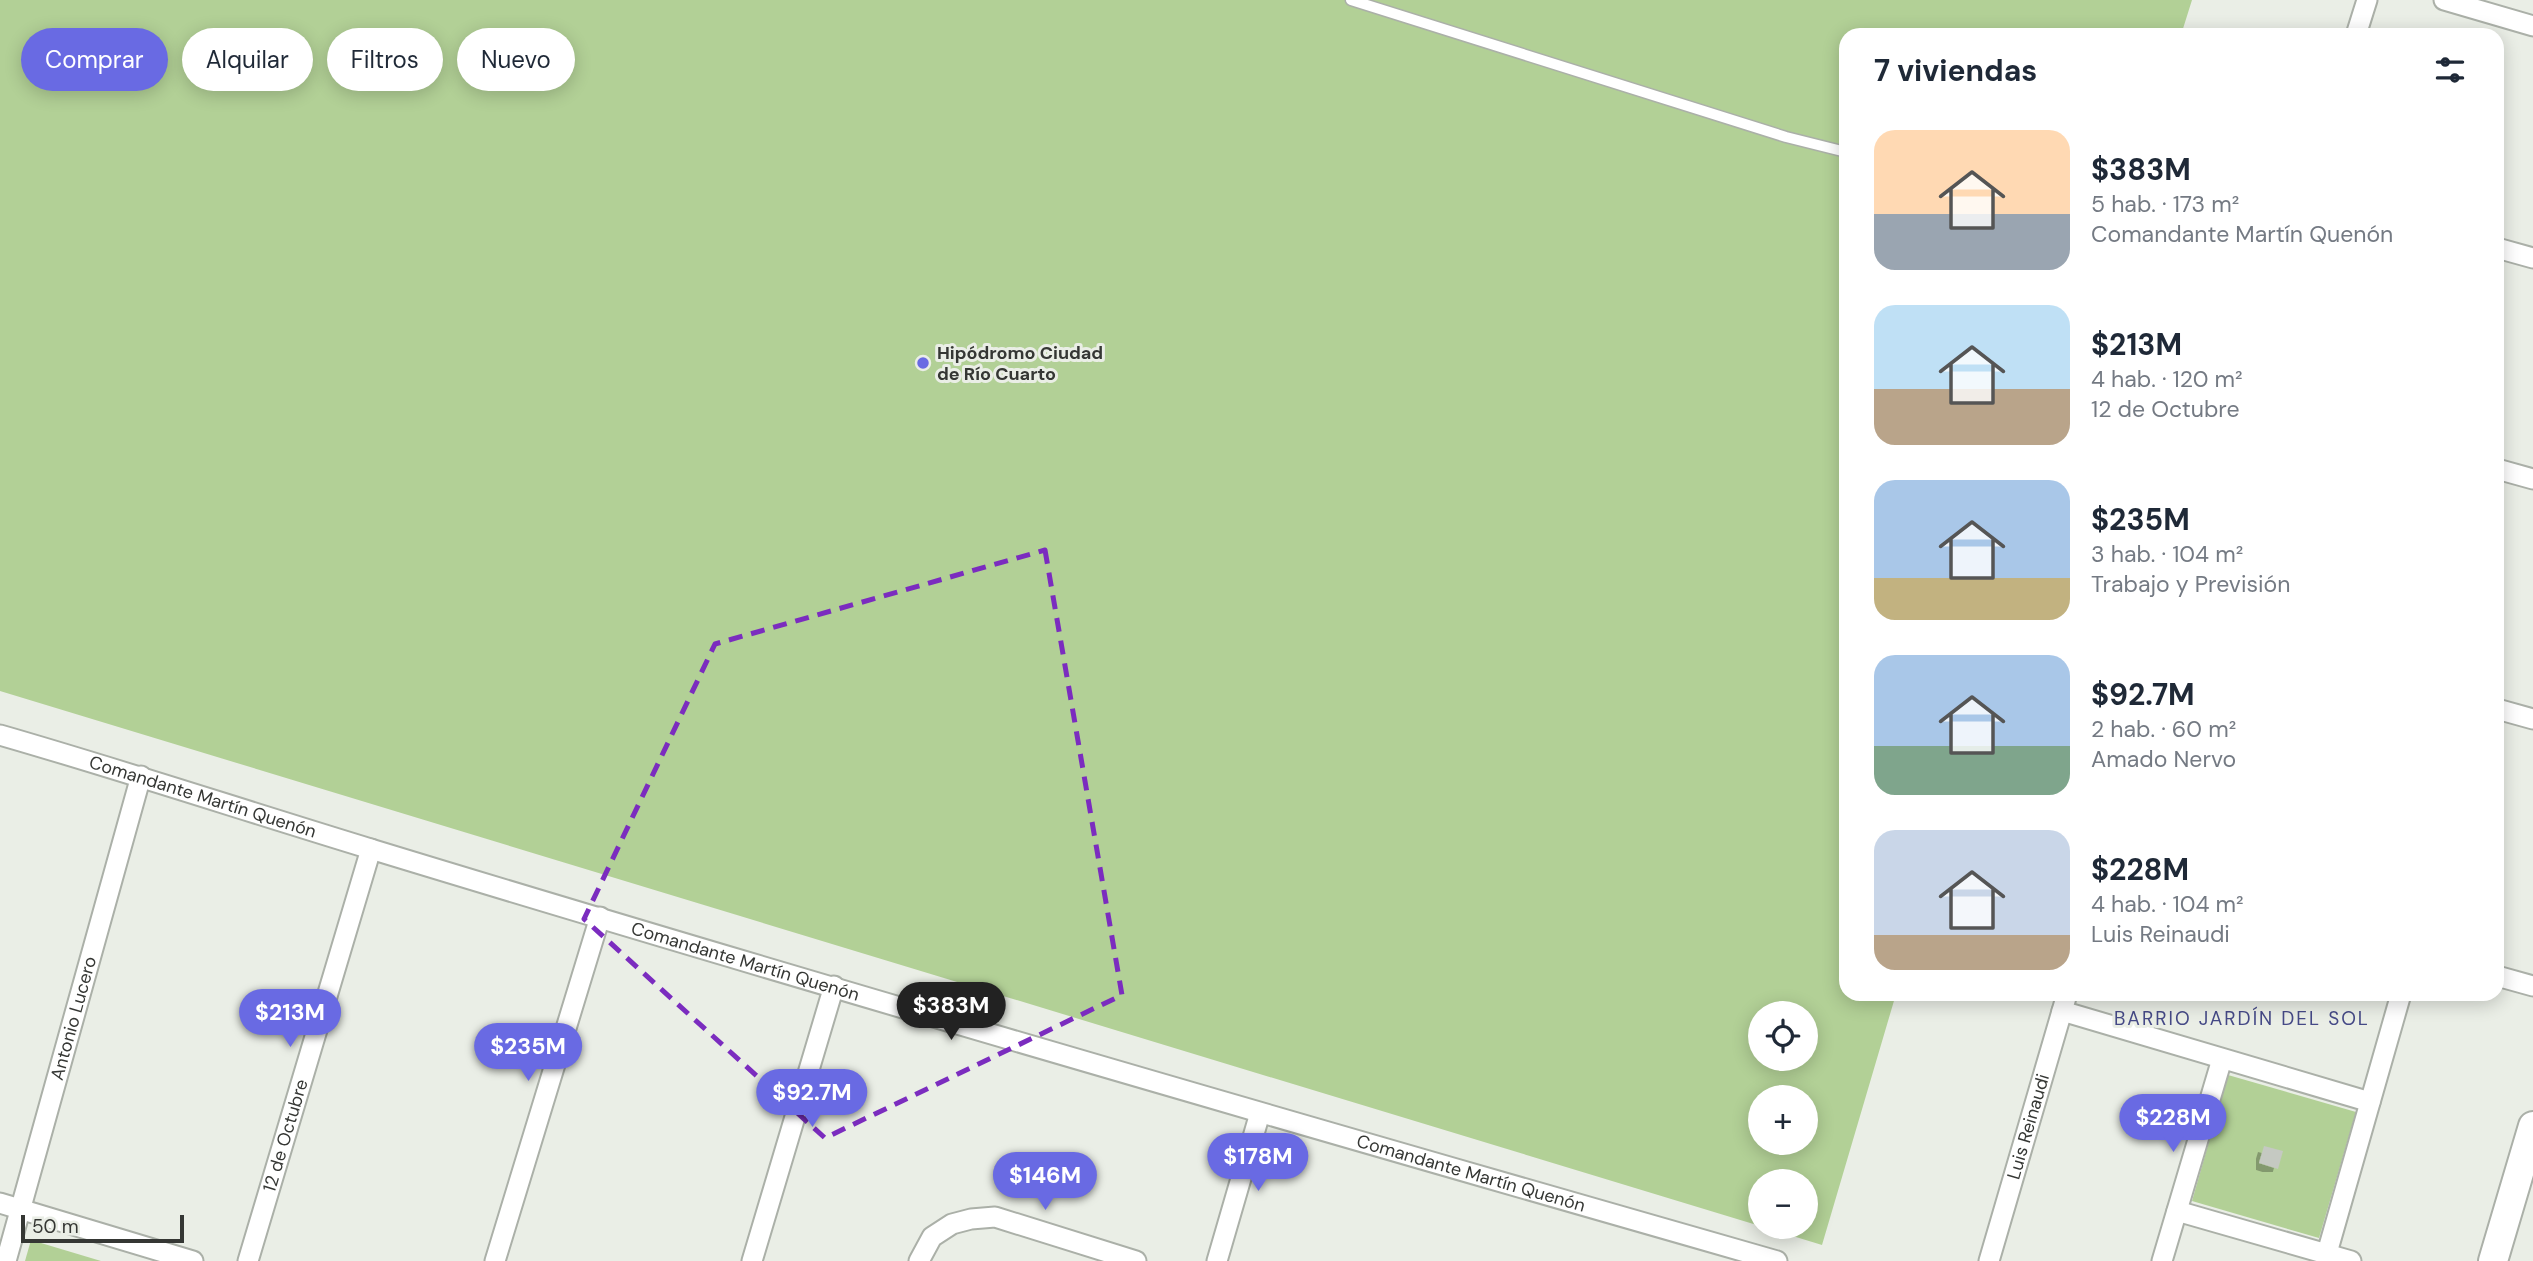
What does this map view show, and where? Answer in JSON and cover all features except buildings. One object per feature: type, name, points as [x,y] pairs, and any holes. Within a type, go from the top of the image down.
[{"type":"main road","points":[[2493,1261],[2533,1126]]},
{"type":"street","points":[[2358,28],[2367,0]]},
{"type":"street","points":[[2444,0],[2533,26]]},
{"type":"street","points":[[2504,250],[2533,258]]},
{"type":"street","points":[[2504,471],[2533,479]]},
{"type":"street","points":[[2504,711],[2533,719]]},
{"type":"street","name":"Comandante Martín Quenón","points":[[0,735],[141,776],[371,849],[1260,1113],[1777,1261]]},
{"type":"street","name":"Antonio Lucero","points":[[6,1261],[141,776]]},
{"type":"street","name":"12 de Octubre","points":[[247,1261],[371,849]]},
{"type":"street","points":[[495,1261],[600,917]]},
{"type":"street","points":[[2504,978],[2533,986]]},
{"type":"street","points":[[752,1261],[834,986]]},
{"type":"street","points":[[2327,1253],[2399,1001]]},
{"type":"street","points":[[2065,1002],[2222,1059],[2370,1102]]},
{"type":"street","name":"Luis Reinaudi","points":[[1989,1261],[2065,1002]]},
{"type":"street","points":[[2162,1261],[2222,1059]]},
{"type":"street","points":[[1217,1261],[1260,1113]]},
{"type":"street","points":[[0,1203],[193,1261]]},
{"type":"street","points":[[2177,1211],[2351,1261]]},
{"type":"street","points":[[919,1261],[932,1237],[952,1224],[995,1217],[1136,1261]]},
{"type":"lane","points":[[1351,0],[1786,137],[1839,150]]},
{"type":"highlighted area","points":[[1045,550],[1122,995],[825,1138],[584,919],[715,644]]},
{"type":"green space","name":"Hipódromo Ciudad de Río Cuarto","points":[[0,0],[2192,0],[2183,28],[1839,28],[1839,1001],[1894,1001],[1822,1245],[1802,1239],[1818,1239],[1818,1169],[1748,1169],[1748,1222],[0,691]]},
{"type":"green space","points":[[2228,1075],[2356,1112],[2319,1238],[2192,1201]]},
{"type":"green space","points":[[31,1240],[101,1261],[25,1261]]},
{"type":"place","name":"Hipódromo Ciudad de Río Cuarto","points":[[923,363]]},
{"type":"district","name":"BARRIO JARDÍN DEL SOL","points":[[2242,1018]]}]
